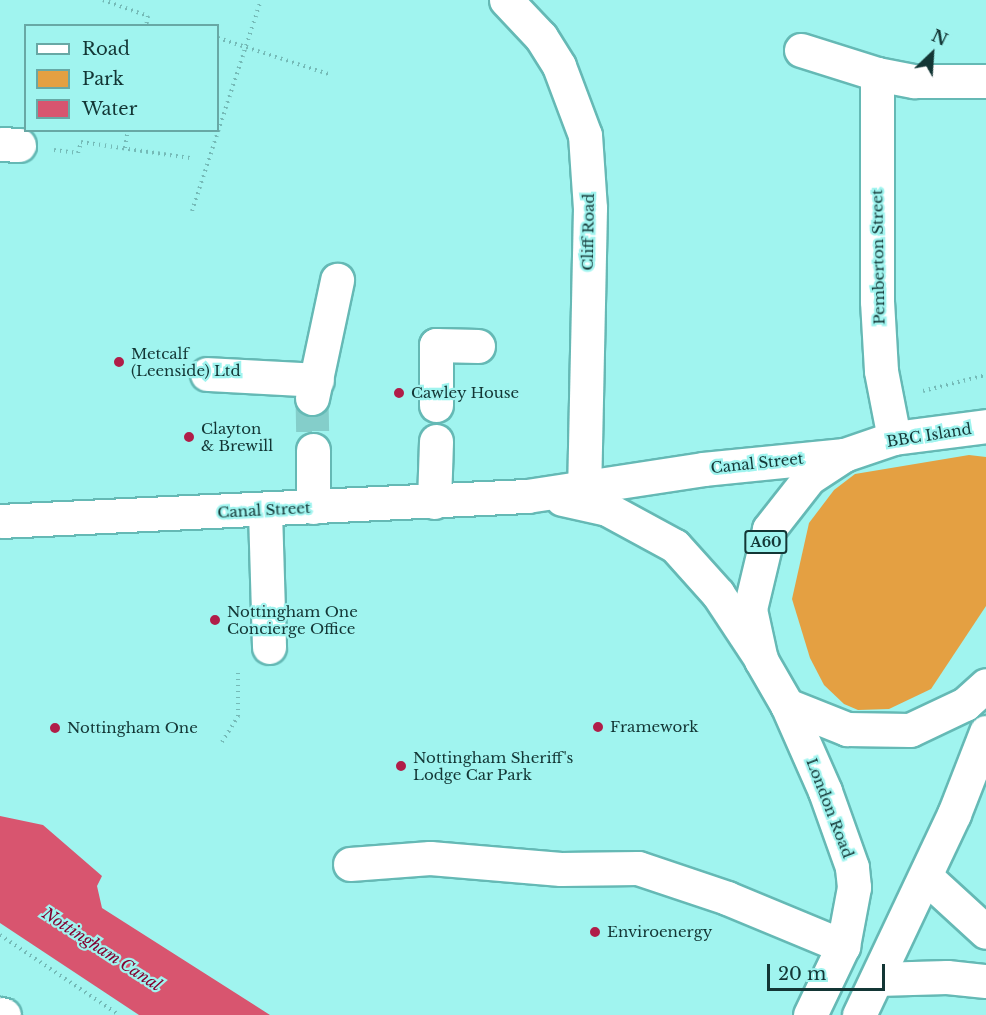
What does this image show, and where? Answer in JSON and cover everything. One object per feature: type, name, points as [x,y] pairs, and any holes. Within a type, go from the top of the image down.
[{"type":"main road","name":"Cliff Road","points":[[506,0],[541,38],[560,66],[585,135],[590,208],[584,489]]},
{"type":"main road","points":[[801,50],[877,74],[914,81],[986,81]]},
{"type":"main road","name":"Pemberton Street","points":[[877,74],[877,301],[881,371],[907,437]]},
{"type":"main road","points":[[207,374],[315,389],[337,280]]},
{"type":"main road","points":[[436,405],[436,345],[478,346]]},
{"type":"main road","name":"A60","points":[[907,437],[986,415]]},
{"type":"main road","name":"BBC Island","points":[[787,705],[761,660],[750,609],[769,529],[809,478],[844,455],[907,437],[986,426]]},
{"type":"main road","points":[[434,502],[436,441]]},
{"type":"main road","points":[[313,450],[313,507]]},
{"type":"main road","name":"Canal Street","points":[[0,522],[265,511],[527,496],[703,469],[844,455]]},
{"type":"main road","name":"Canal Street","points":[[527,496],[561,498],[607,509],[675,546],[718,594],[761,660]]},
{"type":"main road","points":[[265,511],[269,647]]},
{"type":"main road","points":[[787,705],[847,729],[910,730],[965,704],[986,685]]},
{"type":"main road","name":"London Road","points":[[787,705],[852,867],[854,887],[843,946],[810,1015]]},
{"type":"main road","points":[[859,1015],[926,877],[986,732]]},
{"type":"main road","points":[[350,864],[430,858],[561,869],[638,868],[727,898],[843,946]]},
{"type":"main road","points":[[926,877],[986,932]]},
{"type":"main road","points":[[877,979],[947,977],[986,981]]},
{"type":"path","points":[[103,0],[148,16],[146,24]]},
{"type":"path","points":[[219,128],[261,0]]},
{"type":"path","points":[[219,38],[331,75]]},
{"type":"path","points":[[125,148],[128,132]]},
{"type":"path","points":[[192,211],[218,132]]},
{"type":"path","points":[[9,144],[78,153],[81,142],[190,158]]},
{"type":"path","points":[[0,935],[119,1015]]},
{"type":"green space","points":[[969,455],[986,457],[986,606],[931,689],[889,709],[858,710],[844,704],[824,685],[810,658],[792,599],[809,523],[834,490],[855,474]]},
{"type":"water","name":"Nottingham Canal","points":[[0,816],[43,825],[102,876],[97,886],[102,908],[270,1015],[139,1015],[0,923]]},
{"type":"tunnel","points":[[312,398],[313,450]]},
{"type":"place","name":"Metcalf (Leenside) Ltd","points":[[119,362]]},
{"type":"place","name":"Cawley House","points":[[399,393]]},
{"type":"place","name":"Clayton & Brewill","points":[[189,437]]},
{"type":"place","name":"Nottingham One Concierge Office","points":[[215,620]]},
{"type":"place","name":"Framework","points":[[598,727]]},
{"type":"place","name":"Nottingham One","points":[[55,728]]},
{"type":"place","name":"Nottingham Sheriff's Lodge Car Park","points":[[401,766]]},
{"type":"place","name":"Enviroenergy","points":[[595,932]]}]
